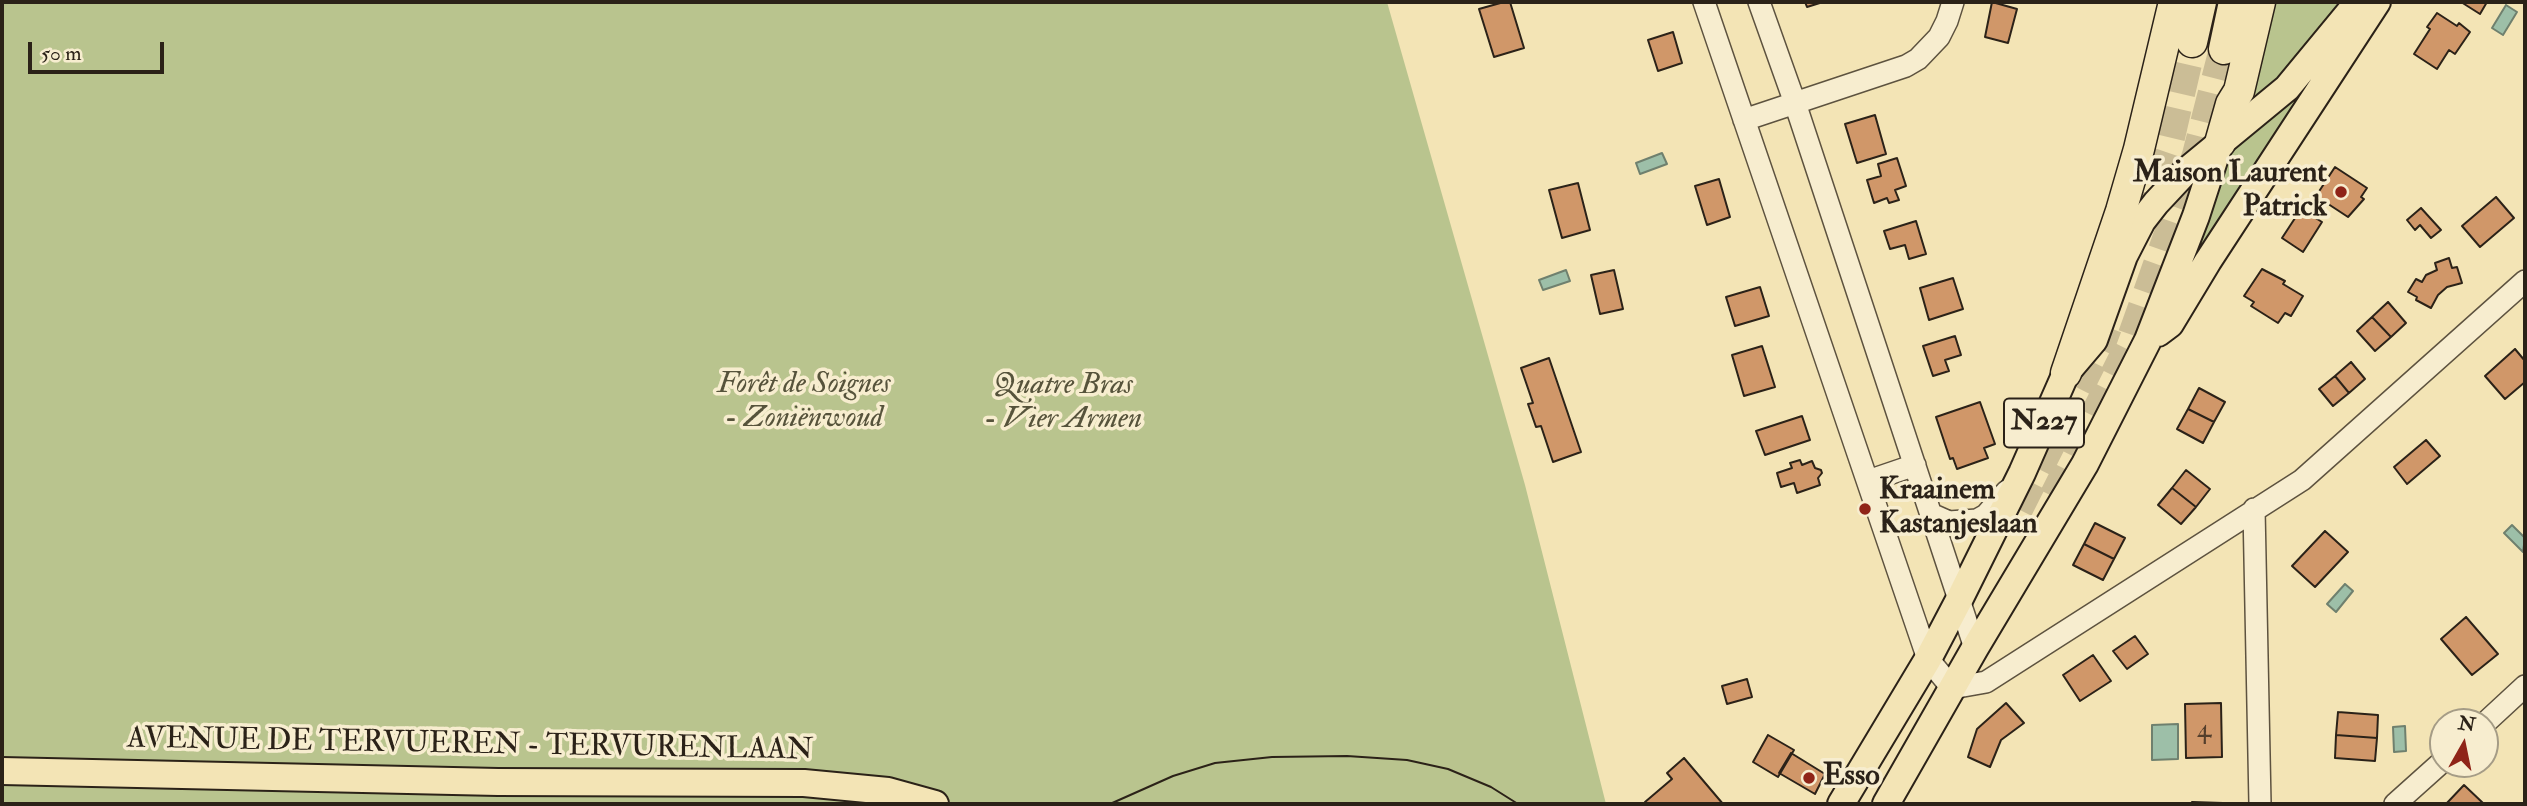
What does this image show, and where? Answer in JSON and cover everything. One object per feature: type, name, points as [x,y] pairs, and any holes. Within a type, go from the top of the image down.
[{"type":"highway","points":[[2066,373],[2121,211],[2139,149],[2174,2]]},
{"type":"highway","points":[[2192,42],[2201,2]]},
{"type":"highway","points":[[2224,49],[2234,2]]},
{"type":"highway","points":[[2220,143],[2231,104],[2239,91],[2260,2]]},
{"type":"main road","name":"N227","points":[[1841,804],[1928,659],[1959,600],[2022,473],[2066,373],[2094,340],[2124,256],[2142,221],[2169,188],[2287,88],[2358,2]]},
{"type":"main road","name":"N227","points":[[1886,804],[2085,464],[2147,340],[2170,324],[2208,261],[2377,2]]},
{"type":"main road","points":[[2239,91],[2239,102],[2244,109],[2251,111],[2265,106]]},
{"type":"main road","points":[[2147,340],[2196,216],[2220,143]]},
{"type":"main road","name":"AVENUE DE TERVUEREN - TERVURENLAAN","points":[[2,771],[498,782],[804,783],[888,791],[935,804]]},
{"type":"street","points":[[1704,2],[1928,659],[1952,688],[1986,682],[2302,480],[2525,281]]},
{"type":"street","points":[[1759,2],[1795,103],[1975,648]]},
{"type":"street","points":[[1744,120],[1906,66],[1930,50],[1947,21],[1953,2]]},
{"type":"street","points":[[1868,481],[1915,465]]},
{"type":"street","points":[[1931,514],[1949,523],[1977,520],[1986,515],[2022,473]]},
{"type":"street","points":[[2253,509],[2260,804]]},
{"type":"street","points":[[2499,710],[2525,686]]},
{"type":"street","points":[[2395,804],[2429,774]]},
{"type":"green space","name":"Forêt de Soignes - Zoniënwoud","points":[[2,2],[1387,2],[1525,485],[1606,804],[2,804]]},
{"type":"green space","points":[[2273,2],[2341,2],[2279,78],[2257,95],[2253,92]]},
{"type":"green space","points":[[2311,79],[2200,250],[2197,248],[2230,151]]},
{"type":"shaded area","points":[[2506,5],[2517,12],[2503,35],[2492,28]]},
{"type":"shaded area","points":[[1662,153],[1667,164],[1640,174],[1636,163]]},
{"type":"shaded area","points":[[1566,270],[1570,281],[1543,290],[1539,280]]},
{"type":"shaded area","points":[[2512,525],[2525,538],[2523,552],[2504,533]]},
{"type":"shaded area","points":[[2345,584],[2353,591],[2336,612],[2327,604]]},
{"type":"shaded area","points":[[2178,724],[2178,759],[2152,760],[2152,725]]},
{"type":"shaded area","points":[[2405,726],[2406,751],[2394,752],[2393,727]]},
{"type":"building","points":[[1510,2],[1524,48],[1494,57],[1479,9]]},
{"type":"building","points":[[1805,2],[1823,2],[1807,7]]},
{"type":"building","points":[[1992,2],[2017,9],[2008,43],[1985,37]]},
{"type":"building","points":[[2461,2],[2487,2],[2480,14]]},
{"type":"building","points":[[2437,13],[2457,26],[2459,23],[2470,32],[2455,54],[2449,50],[2437,69],[2414,54]]},
{"type":"building","points":[[1673,32],[1682,63],[1658,71],[1648,40]]},
{"type":"building","points":[[1875,115],[1886,154],[1857,163],[1845,124]]},
{"type":"building","points":[[1897,158],[1906,186],[1895,190],[1899,200],[1889,203],[1887,198],[1874,203],[1867,180],[1881,176],[1878,164]]},
{"type":"building","name":"Maison Laurent Patrick","points":[[2335,167],[2367,188],[2361,197],[2364,199],[2348,217],[2316,196]]},
{"type":"building","points":[[1719,179],[1730,217],[1707,225],[1695,186]]},
{"type":"building","points":[[1578,183],[1590,230],[1562,238],[1549,190]]},
{"type":"building","points":[[2496,197],[2514,218],[2480,247],[2462,226]]},
{"type":"building","points":[[2421,208],[2441,230],[2431,238],[2420,225],[2415,230],[2407,220]]},
{"type":"building","points":[[2301,209],[2322,222],[2303,252],[2282,238]]},
{"type":"building","points":[[1916,221],[1926,254],[1909,259],[1905,245],[1890,249],[1884,231]]},
{"type":"building","points":[[2449,258],[2452,268],[2457,267],[2462,283],[2447,287],[2438,295],[2431,308],[2416,300],[2417,297],[2408,292],[2416,279],[2422,282],[2426,275],[2437,270],[2435,263]]},
{"type":"building","points":[[2262,269],[2285,281],[2283,284],[2303,296],[2291,316],[2285,313],[2278,323],[2251,306],[2254,302],[2244,296]]},
{"type":"building","points":[[1614,270],[1623,309],[1600,314],[1591,275]]},
{"type":"building","points":[[1953,278],[1963,309],[1929,320],[1920,288]]},
{"type":"building","points":[[1760,287],[1769,316],[1735,326],[1726,297]]},
{"type":"building","points":[[2388,302],[2406,323],[2391,337],[2372,317]]},
{"type":"building","points":[[2372,317],[2391,337],[2375,351],[2357,331]]},
{"type":"building","points":[[1955,336],[1961,355],[1945,360],[1949,371],[1933,376],[1923,346]]},
{"type":"building","points":[[1762,346],[1775,387],[1744,396],[1732,355]]},
{"type":"building","points":[[2515,349],[2525,361],[2525,382],[2505,399],[2485,376]]},
{"type":"building","points":[[1549,358],[1581,452],[1553,462],[1541,426],[1536,427],[1528,404],[1533,403],[1521,368]]},
{"type":"building","points":[[2351,362],[2365,379],[2349,393],[2335,376]]},
{"type":"building","points":[[2335,376],[2349,393],[2333,406],[2319,389]]},
{"type":"building","points":[[2199,388],[2225,402],[2214,422],[2188,409]]},
{"type":"building","points":[[1980,402],[1995,444],[1984,448],[1988,458],[1957,469],[1953,458],[1950,459],[1936,417]]},
{"type":"building","points":[[2188,409],[2214,422],[2203,443],[2177,429]]},
{"type":"building","points":[[1802,416],[1810,440],[1765,455],[1756,431]]},
{"type":"building","points":[[2426,440],[2440,456],[2407,484],[2394,467]]},
{"type":"building","points":[[1800,460],[1802,465],[1812,461],[1815,468],[1822,473],[1818,478],[1820,485],[1797,493],[1794,483],[1781,487],[1777,473],[1792,468],[1790,463]]},
{"type":"building","points":[[2186,470],[2210,489],[2196,507],[2172,488]]},
{"type":"building","points":[[2172,488],[2196,507],[2181,524],[2158,505]]},
{"type":"building","points":[[2095,523],[2125,538],[2114,559],[2084,544]]},
{"type":"building","points":[[2325,531],[2348,552],[2315,587],[2292,566]]},
{"type":"building","points":[[2084,544],[2114,559],[2103,580],[2073,565]]},
{"type":"building","points":[[2466,617],[2498,654],[2472,675],[2441,639]]},
{"type":"building","points":[[2135,636],[2148,654],[2127,669],[2113,651]]},
{"type":"building","points":[[2093,655],[2111,681],[2080,701],[2063,675]]},
{"type":"building","points":[[1747,679],[1752,697],[1727,704],[1722,686]]},
{"type":"building","points":[[2006,703],[2024,723],[2001,740],[1990,767],[1968,757],[1977,729]]},
{"type":"building","points":[[2221,703],[2222,757],[2186,758],[2185,704]]},
{"type":"building","points":[[2338,712],[2378,715],[2377,738],[2336,735]]},
{"type":"building","points":[[1768,735],[1794,750],[1778,777],[1753,762]]},
{"type":"building","points":[[2336,735],[2377,738],[2375,761],[2335,758]]},
{"type":"building","points":[[1791,753],[1825,774],[1815,794],[1779,773]]},
{"type":"building","points":[[1684,758],[1723,804],[1645,802],[1672,779],[1667,773]]},
{"type":"building","points":[[2464,785],[2484,804],[2446,804]]},
{"type":"building","points":[[2223,803],[2223,804],[2192,804]]},
{"type":"tunnel","points":[[2142,223],[2167,150],[2192,42]]},
{"type":"tunnel","points":[[2054,497],[2128,349],[2197,155],[2224,49]]},
{"type":"tunnel","points":[[2018,509],[2107,327]]},
{"type":"tram line","points":[[1110,804],[1173,776],[1215,763],[1272,757],[1347,756],[1407,760],[1448,769],[1491,787],[1518,804]]},
{"type":"place","name":"Maison Laurent Patrick","points":[[2341,192]]},
{"type":"place","name":"Kraainem Kastanjeslaan","points":[[1865,509]]},
{"type":"place","name":"Esso","points":[[1809,778]]},
{"type":"park label","name":"Quatre Bras - Vier Armen","points":[[1063,404]]}]
